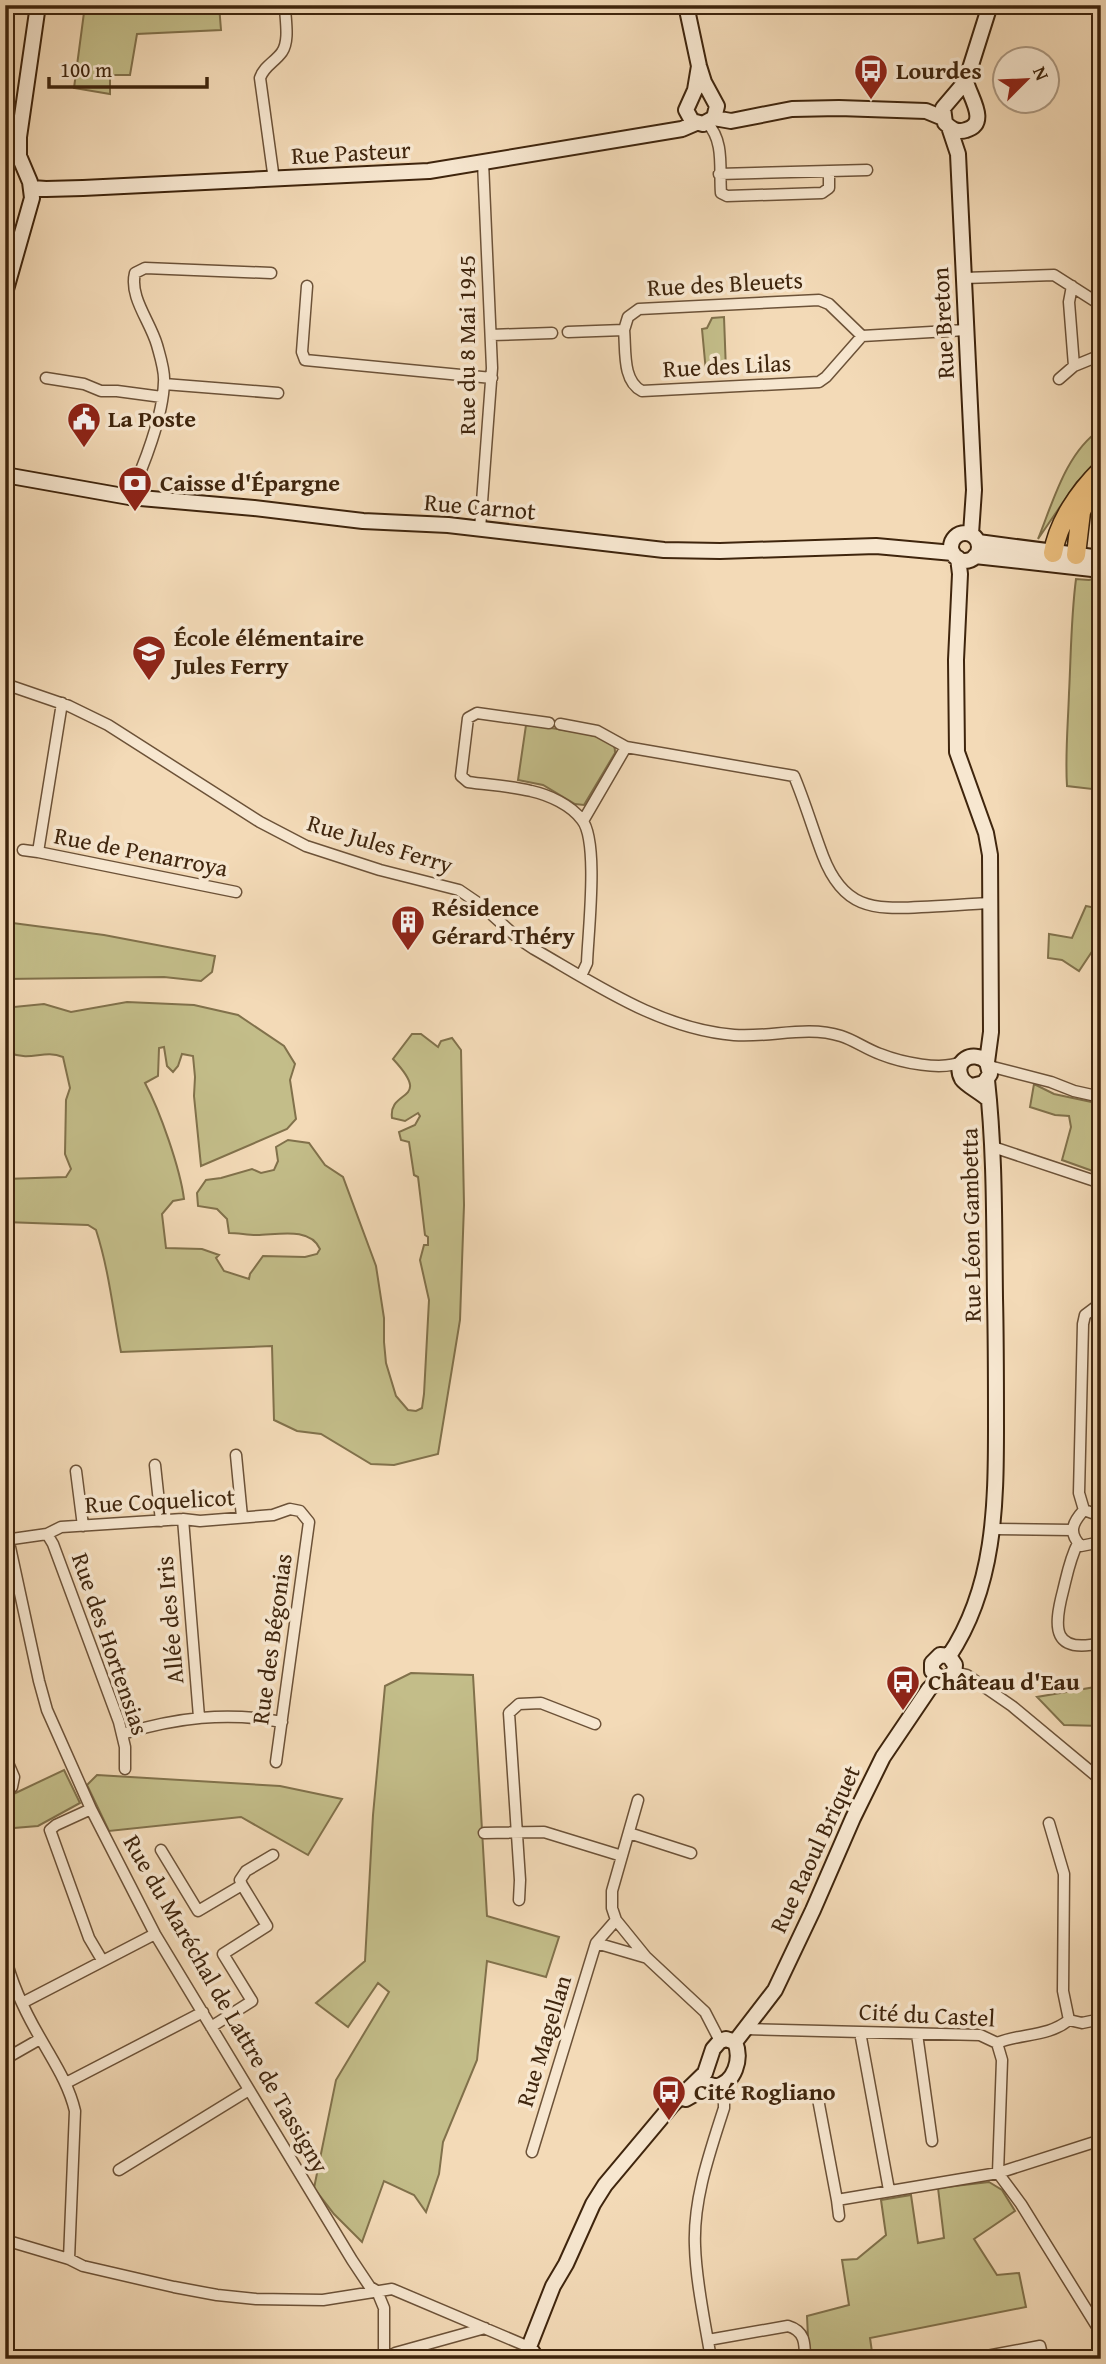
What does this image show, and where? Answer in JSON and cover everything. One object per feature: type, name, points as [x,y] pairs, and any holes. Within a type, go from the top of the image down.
[{"type":"highway","points":[[1052,558],[1057,537],[1073,504],[1101,470]]},
{"type":"highway","points":[[1076,555],[1080,512],[1101,480]]},
{"type":"main road","points":[[5,293],[32,198],[32,188],[12,137],[38,5]]},
{"type":"main road","points":[[686,5],[699,66],[717,110],[706,122],[689,118],[689,103]]},
{"type":"main road","points":[[966,81],[978,117],[971,128],[960,131],[946,123],[949,100],[966,81],[990,5]]},
{"type":"main road","points":[[669,130],[680,120],[689,103],[699,66]]},
{"type":"main road","points":[[689,103],[702,93],[736,119]]},
{"type":"main road","points":[[949,100],[966,97],[972,100]]},
{"type":"main road","name":"Rue Pasteur","points":[[32,188],[46,190],[429,171],[793,109],[926,111],[949,100]]},
{"type":"main road","name":"Rue Pasteur","points":[[926,111],[946,123]]},
{"type":"main road","name":"Rue Breton","points":[[946,123],[958,154],[974,491],[960,574]]},
{"type":"main road","name":"Rue Breton","points":[[958,154],[971,128]]},
{"type":"main road","name":"Rue Carnot","points":[[5,475],[129,497],[363,521],[480,529],[664,551],[876,546],[966,549]]},
{"type":"main road","points":[[966,549],[1052,558],[1101,569]]},
{"type":"main road","points":[[966,549],[1014,561],[1076,555],[1101,558]]},
{"type":"main road","name":"Rue Léon Gambetta","points":[[960,574],[956,660],[957,752],[989,848],[991,903],[989,1100],[993,1147],[996,1350],[993,1528]]},
{"type":"main road","points":[[967,1058],[979,1056],[990,1070],[981,1085],[966,1081],[960,1067],[967,1058],[990,1039]]},
{"type":"main road","name":"Rue Léon Gambetta","points":[[966,1081],[989,1100]]},
{"type":"main road","points":[[949,1656],[974,1609],[985,1577],[993,1528]]},
{"type":"main road","points":[[940,1656],[949,1656],[954,1662],[954,1672],[949,1677],[940,1678],[932,1671],[932,1663],[940,1656]]},
{"type":"main road","name":"Rue Raoul Briquet","points":[[735,2042],[775,1990],[863,1795],[883,1758],[929,1689],[940,1678]]},
{"type":"main road","points":[[533,2353],[553,2286],[593,2204],[673,2105],[735,2071],[738,2053],[735,2042],[729,2039],[720,2041],[710,2054],[712,2082]]},
{"type":"street","points":[[274,180],[260,78],[262,70],[283,51],[286,40],[285,5]]},
{"type":"street","points":[[736,119],[721,134],[721,193],[727,196],[822,193],[830,188],[829,172]]},
{"type":"street","points":[[706,122],[715,132],[719,144]]},
{"type":"street","name":"Rue du 8 Mai 1945","points":[[480,529],[492,378],[483,162]]},
{"type":"street","points":[[719,174],[867,170]]},
{"type":"street","points":[[129,497],[138,479],[161,407],[164,384],[157,344],[132,285],[135,273],[145,268],[271,273]]},
{"type":"street","points":[[964,278],[1054,275],[1101,305]]},
{"type":"street","points":[[307,286],[302,352],[305,360],[492,378]]},
{"type":"street","points":[[1072,286],[1069,302],[1074,366]]},
{"type":"street","name":"Rue des Bleuets","points":[[568,332],[624,330],[628,317],[639,309],[819,300],[829,304],[862,336]]},
{"type":"street","name":"Rue des Lilas","points":[[624,330],[629,379],[633,387],[642,391],[819,382],[862,336]]},
{"type":"street","points":[[862,336],[966,330]]},
{"type":"street","points":[[491,335],[552,333]]},
{"type":"street","points":[[1059,379],[1074,366],[1101,355]]},
{"type":"street","points":[[46,378],[83,384],[101,391],[162,397]]},
{"type":"street","points":[[164,384],[278,393]]},
{"type":"street","name":"Rue Jules Ferry","points":[[5,684],[62,703],[108,725],[167,760],[260,822],[306,846],[380,870],[459,890],[481,905],[519,939],[647,1012],[698,1029],[737,1035],[785,1032],[842,1036],[889,1057],[947,1067],[966,1081]]},
{"type":"street","name":"Rue de Penarroya","points":[[38,852],[62,703]]},
{"type":"street","points":[[549,723],[477,713],[468,718],[461,776],[468,782],[531,790],[570,808],[583,821],[588,835],[591,876],[587,963],[581,976]]},
{"type":"street","points":[[560,724],[597,731],[626,747],[794,776],[824,858],[834,877],[848,895],[862,904],[882,909],[991,903]]},
{"type":"street","points":[[583,821],[626,747]]},
{"type":"street","name":"Rue de Penarroya","points":[[23,850],[236,892]]},
{"type":"street","points":[[947,1067],[967,1058]]},
{"type":"street","points":[[990,1070],[1101,1097]]},
{"type":"street","points":[[993,1147],[1101,1183]]},
{"type":"street","points":[[1084,1510],[1079,1493],[1083,1324],[1085,1315],[1101,1303]]},
{"type":"street","points":[[236,1455],[242,1517]]},
{"type":"street","points":[[155,1465],[161,1521]]},
{"type":"street","points":[[76,1471],[83,1526]]},
{"type":"street","name":"Rue Coquelicot","points":[[7,1540],[47,1534],[61,1527],[183,1519],[200,1521],[273,1515],[290,1509],[300,1511],[309,1522]]},
{"type":"street","points":[[1084,1510],[1101,1516]]},
{"type":"street","points":[[1084,1510],[1076,1518],[1072,1530],[1074,1539],[1081,1546],[1101,1542]]},
{"type":"street","name":"Allée des Iris","points":[[183,1519],[200,1717]]},
{"type":"street","name":"Rue des Bégonias","points":[[276,1762],[309,1522]]},
{"type":"street","name":"Rue du Maréchal de Lattre de Tassigny","points":[[5,1524],[47,1710],[91,1809],[155,1934],[352,2260],[370,2287],[377,2291]]},
{"type":"street","points":[[993,1528],[1072,1530]]},
{"type":"street","name":"Rue des Hortensias","points":[[47,1534],[58,1557],[122,1734],[125,1769]]},
{"type":"street","points":[[1079,1543],[1072,1554],[1057,1614],[1057,1626],[1062,1639],[1072,1645],[1085,1647],[1101,1643]]},
{"type":"street","points":[[954,1672],[967,1675],[1012,1706],[1101,1780]]},
{"type":"street","points":[[519,1900],[520,1880],[508,1720],[512,1708],[519,1704],[541,1703],[595,1724]]},
{"type":"street","points":[[122,1734],[152,1725],[200,1717],[262,1718],[282,1722]]},
{"type":"street","points":[[5,1756],[14,1777],[9,1790]]},
{"type":"street","points":[[638,1800],[612,1891],[612,1908],[616,1920],[646,1957],[705,2012],[720,2041]]},
{"type":"street","points":[[91,1809],[50,1830],[89,1938],[102,1960]]},
{"type":"street","points":[[1049,1823],[1064,1874],[1063,1991],[1069,2021]]},
{"type":"street","points":[[484,1833],[544,1832],[622,1856]]},
{"type":"street","points":[[629,1833],[691,1853]]},
{"type":"street","points":[[161,1850],[198,1911],[242,1885]]},
{"type":"street","points":[[211,2027],[252,2001],[223,1954],[267,1926],[242,1885],[241,1877],[246,1871],[273,1855]]},
{"type":"street","points":[[616,1920],[596,1943],[646,1957]]},
{"type":"street","points":[[22,2004],[155,1934]]},
{"type":"street","name":"Rue Magellan","points":[[532,2152],[596,1943]]},
{"type":"street","points":[[5,1955],[9,1974],[22,2004],[71,2093],[75,2111],[69,2259]]},
{"type":"street","points":[[66,2083],[203,2012]]},
{"type":"street","name":"Cité du Castel","points":[[745,2029],[980,2035],[997,2043],[1010,2038],[1057,2030],[1069,2021],[1082,2023],[1101,2019]]},
{"type":"street","points":[[860,2032],[889,2190]]},
{"type":"street","points":[[917,2034],[932,2141]]},
{"type":"street","points":[[5,2059],[40,2039]]},
{"type":"street","points":[[997,2043],[1002,2060],[998,2173],[1021,2204],[1101,2333]]},
{"type":"street","points":[[711,2359],[695,2247],[695,2221],[706,2166],[724,2108],[724,2098],[712,2082]]},
{"type":"street","points":[[119,2170],[249,2090]]},
{"type":"street","points":[[818,2099],[839,2216]]},
{"type":"street","points":[[837,2200],[998,2173],[1101,2140]]},
{"type":"street","points":[[5,2240],[69,2259],[83,2266],[217,2295],[256,2299],[323,2300],[393,2289],[485,2328],[533,2353]]},
{"type":"street","points":[[377,2291],[384,2308],[384,2359]]},
{"type":"street","points":[[708,2339],[788,2326],[796,2328],[803,2337],[805,2359]]},
{"type":"street","points":[[385,2345],[393,2356],[485,2328]]},
{"type":"street","points":[[971,2359],[1040,2346],[1043,2359]]},
{"type":"shaded area","points":[[85,5],[219,5],[221,30],[137,34],[130,75],[110,75],[110,94],[74,88]]},
{"type":"shaded area","points":[[724,317],[726,371],[706,372],[702,329],[707,328],[712,318]]},
{"type":"shaded area","points":[[1101,429],[1101,460],[1077,482],[1038,539],[1070,464],[1078,451]]},
{"type":"shaded area","points":[[1101,577],[1101,719],[1092,789],[1067,786],[1066,763],[1076,579]]},
{"type":"shaded area","points":[[526,725],[583,733],[605,739],[613,745],[615,753],[584,805],[575,804],[543,785],[518,780]]},
{"type":"shaded area","points":[[1086,906],[1101,909],[1101,938],[1079,971],[1062,960],[1048,958],[1049,934],[1072,938]]},
{"type":"shaded area","points":[[5,922],[104,935],[215,956],[212,972],[201,981],[164,977],[5,979]]},
{"type":"shaded area","points":[[127,1002],[194,1005],[238,1015],[284,1046],[295,1064],[290,1080],[296,1119],[287,1129],[201,1166],[193,1056],[182,1054],[173,1072],[167,1066],[164,1047],[159,1048],[158,1076],[145,1083],[169,1140],[184,1199],[173,1201],[162,1214],[166,1248],[202,1249],[219,1255],[216,1258],[224,1271],[249,1279],[263,1256],[305,1257],[317,1254],[320,1249],[315,1242],[301,1234],[229,1233],[227,1219],[217,1209],[198,1206],[197,1193],[206,1180],[252,1169],[261,1173],[274,1170],[278,1161],[276,1147],[288,1140],[309,1143],[325,1165],[343,1177],[376,1266],[384,1318],[386,1363],[396,1396],[408,1410],[416,1411],[422,1408],[424,1394],[429,1300],[420,1260],[424,1245],[428,1245],[428,1237],[425,1235],[418,1177],[414,1175],[409,1142],[401,1140],[399,1132],[415,1125],[420,1116],[418,1113],[405,1121],[392,1118],[396,1102],[410,1089],[405,1073],[393,1059],[412,1034],[421,1034],[438,1047],[441,1041],[452,1038],[461,1050],[464,1205],[460,1320],[438,1454],[394,1465],[371,1464],[321,1434],[297,1431],[274,1420],[272,1346],[121,1352],[108,1275],[96,1230],[88,1225],[5,1222],[5,1179],[66,1177],[71,1169],[65,1154],[66,1100],[70,1088],[63,1057],[10,1053],[8,1012],[5,1012],[5,1005],[14,1007],[44,1004],[71,1012]]},
{"type":"shaded area","points":[[1034,1084],[1054,1094],[1101,1104],[1101,1174],[1062,1160],[1071,1127],[1069,1116],[1055,1115],[1030,1107]]},
{"type":"shaded area","points":[[411,1673],[473,1675],[487,1916],[559,1937],[546,1977],[487,1961],[477,2060],[443,2142],[439,2174],[426,2212],[414,2195],[384,2181],[362,2242],[334,2214],[314,2188],[336,2080],[389,1992],[378,1983],[348,2027],[316,2003],[365,1961],[373,1815],[385,1686]]},
{"type":"shaded area","points":[[1101,1686],[1101,1726],[1064,1725],[1037,1697]]},
{"type":"shaded area","points":[[64,1770],[80,1803],[38,1826],[14,1828],[5,1834],[5,1798]]},
{"type":"shaded area","points":[[97,1775],[280,1786],[342,1799],[308,1855],[241,1817],[109,1831],[87,1785]]},
{"type":"shaded area","points":[[989,2182],[1002,2190],[1015,2211],[974,2239],[997,2275],[1019,2273],[1026,2307],[870,2338],[873,2359],[809,2359],[807,2316],[849,2305],[842,2260],[857,2259],[886,2235],[881,2200],[911,2195],[918,2243],[944,2238],[938,2188]]},
{"type":"place","name":"Lourdes","points":[[871,101]]},
{"type":"place","name":"La Poste","points":[[84,449]]},
{"type":"place","name":"Caisse d'Épargne","points":[[135,513]]},
{"type":"place","name":"École élémentaire Jules Ferry","points":[[149,682]]},
{"type":"place","name":"Résidence Gérard Théry","points":[[408,952]]},
{"type":"place","name":"Château d'Eau","points":[[903,1712]]},
{"type":"place","name":"Cité Rogliano","points":[[669,2122]]}]
